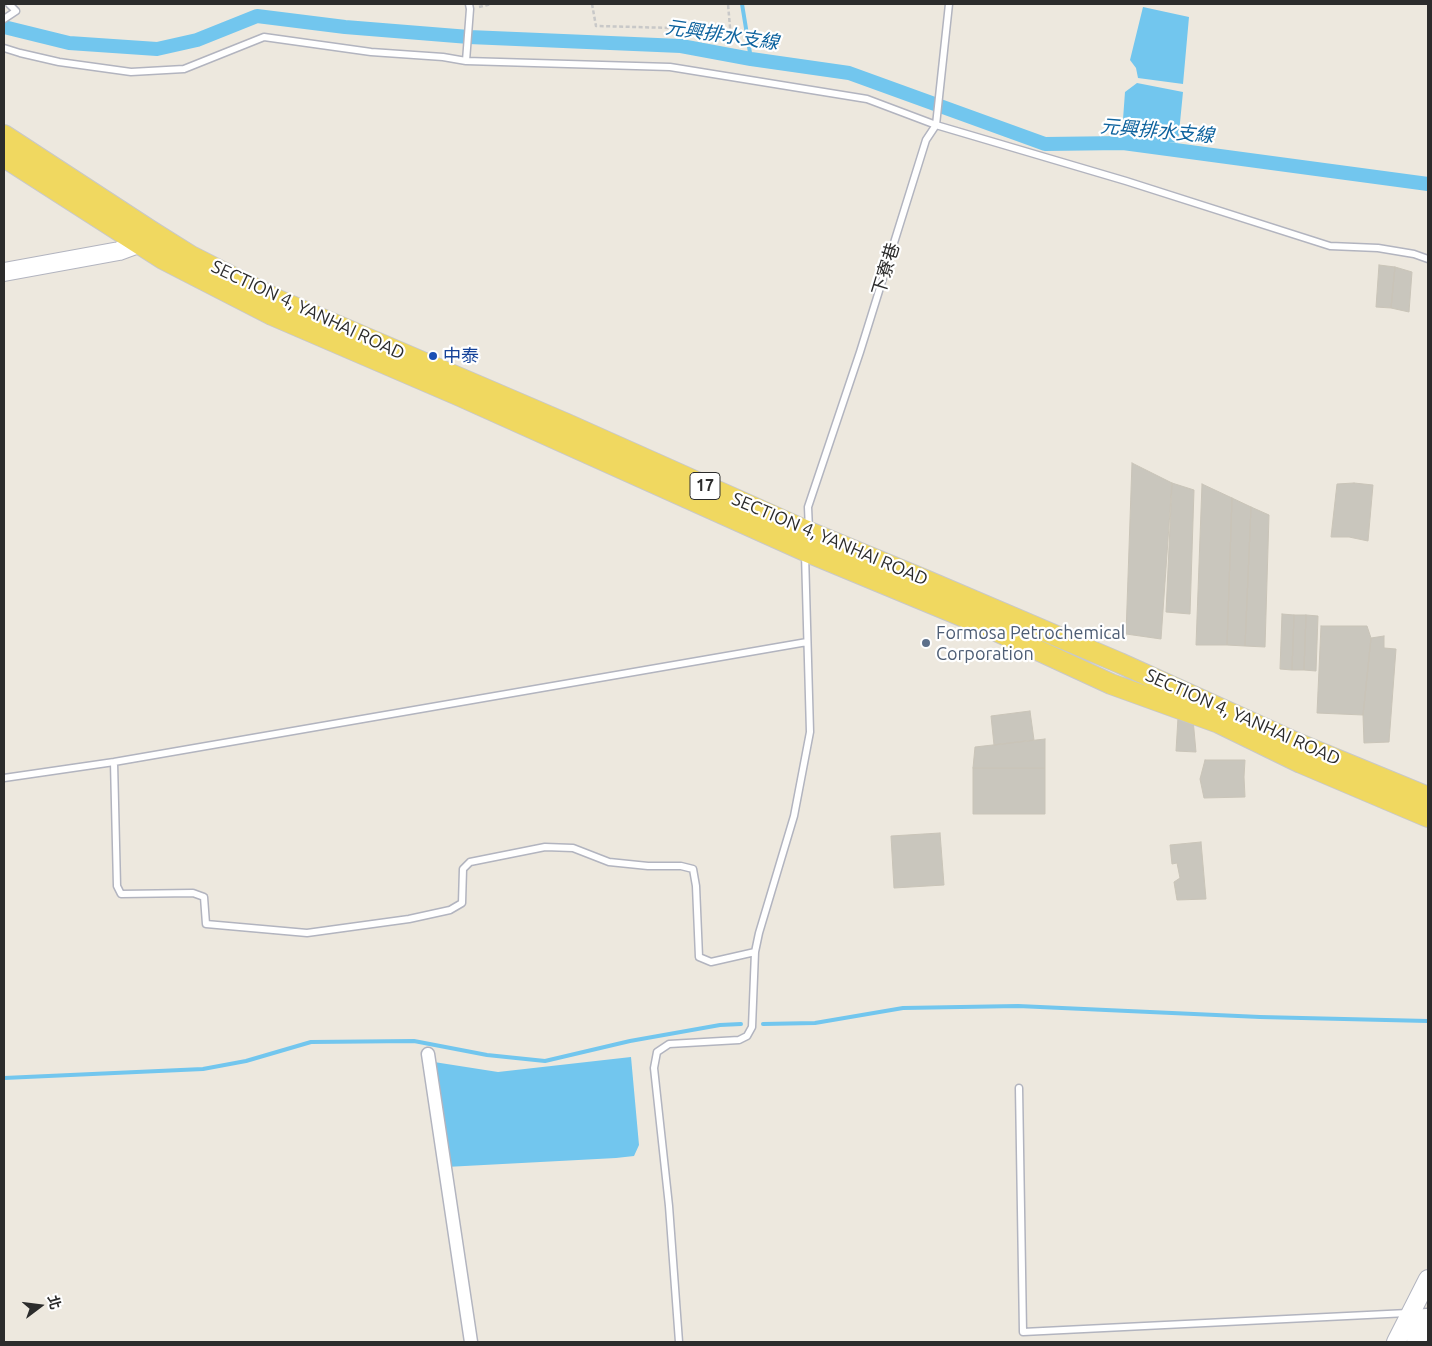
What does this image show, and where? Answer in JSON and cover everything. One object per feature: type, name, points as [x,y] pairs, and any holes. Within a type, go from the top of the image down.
[{"type":"main road","name":"SECTION 4, YANHAI ROAD","points":[[4,135],[144,238]]},
{"type":"main road","name":"SECTION 4, YANHAI ROAD","points":[[4,157],[144,238],[192,256],[426,373],[804,552],[981,624],[1111,684],[1219,724],[1428,817]]},
{"type":"main road","name":"SECTION 4, YANHAI ROAD","points":[[426,373],[567,424],[809,532],[1120,663],[1299,744],[1428,797]]},
{"type":"street","points":[[4,272],[118,251],[144,238]]},
{"type":"street","points":[[428,1054],[471,1342]]},
{"type":"street","points":[[1396,1342],[1420,1312],[1428,1279]]},
{"type":"street","points":[[1416,1342],[1428,1318]]},
{"type":"lane","points":[[4,19],[16,11],[9,4]]},
{"type":"lane","points":[[466,61],[469,4]]},
{"type":"lane","name":"下寮巷","points":[[679,1342],[669,1206],[654,1068],[657,1052],[669,1044],[739,1040],[747,1036],[752,1027],[755,952],[758,933],[794,816],[809,742],[804,552],[809,532],[808,506],[863,343],[926,140],[936,124],[949,4]]},
{"type":"lane","points":[[4,48],[58,62],[131,72],[184,69],[264,37],[371,52],[443,57],[466,61],[670,67],[867,99],[936,124],[1126,181],[1330,246],[1378,248],[1414,254],[1428,259]]},
{"type":"lane","points":[[4,778],[114,762],[807,642]]},
{"type":"lane","points":[[114,762],[117,886],[122,894],[193,893],[204,897],[206,924],[307,933],[409,919],[450,910],[462,903],[463,869],[470,862],[545,847],[573,848],[609,862],[648,866],[681,866],[693,869],[696,886],[699,957],[711,962],[755,952]]},
{"type":"lane","points":[[1019,1088],[1023,1332],[1420,1312]]},
{"type":"path","points":[[592,4],[596,26],[672,28],[731,39],[728,4]]},
{"type":"water","points":[[1143,7],[1189,17],[1183,84],[1138,78],[1136,68],[1130,60]]},
{"type":"water","points":[[1137,83],[1183,92],[1178,143],[1128,138],[1122,133],[1125,92]]},
{"type":"water","points":[[631,1057],[639,1145],[634,1156],[446,1167],[434,1062],[498,1072]]},
{"type":"building","points":[[1379,265],[1395,267],[1391,308],[1376,307]]},
{"type":"building","points":[[1395,267],[1412,272],[1409,312],[1391,308]]},
{"type":"building","points":[[1132,463],[1172,483],[1161,639],[1126,634]]},
{"type":"building","points":[[1172,483],[1194,490],[1190,614],[1166,612]]},
{"type":"building","points":[[1202,484],[1232,498],[1227,645],[1196,645]]},
{"type":"building","points":[[1337,484],[1373,485],[1368,541],[1349,537],[1331,537]]},
{"type":"building","points":[[1232,498],[1251,507],[1245,646],[1227,645]]},
{"type":"building","points":[[1251,507],[1269,515],[1265,647],[1245,646]]},
{"type":"building","points":[[1282,614],[1294,615],[1292,670],[1280,669]]},
{"type":"building","points":[[1294,615],[1306,615],[1304,670],[1292,670]]},
{"type":"building","points":[[1306,615],[1318,616],[1316,671],[1304,670]]},
{"type":"building","points":[[1321,626],[1367,626],[1371,638],[1363,715],[1317,713]]},
{"type":"building","points":[[1384,636],[1384,648],[1396,649],[1389,742],[1364,743],[1363,715],[1371,638]]},
{"type":"building","points":[[1030,711],[1034,740],[994,745],[991,716]]},
{"type":"building","points":[[1178,718],[1193,719],[1196,752],[1176,751]]},
{"type":"building","points":[[1045,739],[1045,768],[973,768],[975,747]]},
{"type":"building","points":[[1205,760],[1245,760],[1245,797],[1204,798],[1200,779]]},
{"type":"building","points":[[973,768],[1045,768],[1045,814],[973,814]]},
{"type":"building","points":[[940,833],[944,885],[894,888],[891,836]]},
{"type":"building","points":[[1201,842],[1206,899],[1177,900],[1174,882],[1180,878],[1177,863],[1172,864],[1170,845]]},
{"type":"waterway","points":[[742,4],[751,59]]},
{"type":"waterway","name":"元興排水支線","points":[[4,27],[69,43],[157,49],[197,40],[257,16],[345,27],[469,37],[681,46],[751,59],[849,73],[1045,144],[1123,143],[1428,184]]},
{"type":"waterway","points":[[763,1024],[815,1023],[903,1008],[1018,1006],[1260,1017],[1428,1021]]},
{"type":"waterway","points":[[4,1078],[203,1069],[246,1061],[311,1042],[414,1041],[487,1055],[545,1061],[630,1041],[720,1025],[741,1024]]},
{"type":"place","name":"中泰","points":[[433,356]]},
{"type":"place","name":"Formosa Petrochemical Corporation","points":[[926,643]]}]
